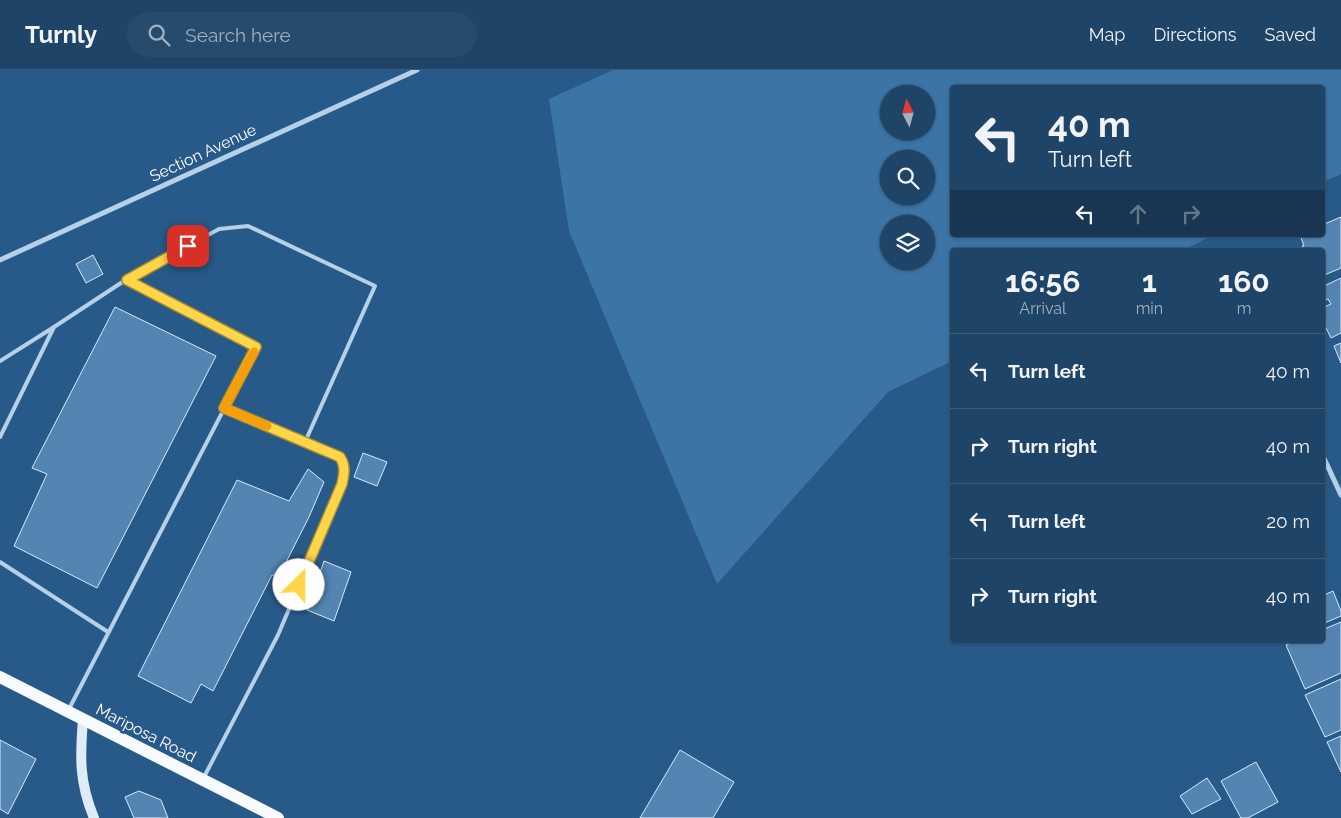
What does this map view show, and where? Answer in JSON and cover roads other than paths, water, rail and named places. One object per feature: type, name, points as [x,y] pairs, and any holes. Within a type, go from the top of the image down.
[{"type":"main road","name":"Mariposa Road","points":[[0,677],[278,818]]},
{"type":"street","name":"Section Avenue","points":[[0,260],[417,70]]},
{"type":"street","points":[[1325,460],[1341,495]]},
{"type":"street","points":[[83,719],[80,756],[86,798],[94,818]]},
{"type":"lane","points":[[0,361],[127,280],[219,229],[248,226],[375,286],[305,442]]},
{"type":"lane","points":[[68,711],[256,347],[127,280]]},
{"type":"lane","points":[[0,437],[54,327]]},
{"type":"lane","points":[[203,780],[278,635],[342,484],[344,472],[344,463],[340,457],[224,408]]},
{"type":"lane","points":[[0,562],[108,632]]}]
